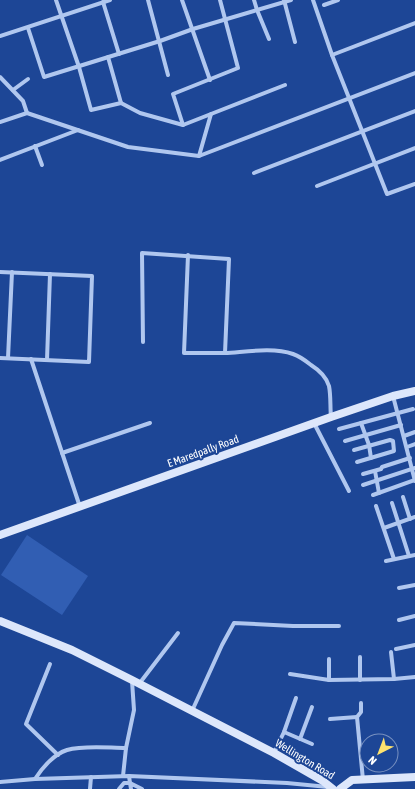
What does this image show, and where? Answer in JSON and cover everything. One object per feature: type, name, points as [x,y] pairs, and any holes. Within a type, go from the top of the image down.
[{"type":"main road","name":"E Maredpally Road","points":[[0,535],[331,417],[393,396],[415,391]]},
{"type":"main road","name":"Wellington Road","points":[[0,621],[72,650],[274,753],[323,781],[331,788]]},
{"type":"main road","points":[[340,789],[352,780],[415,777]]},
{"type":"street","points":[[56,0],[79,67],[91,110],[121,103],[140,113],[183,125],[285,85]]},
{"type":"street","points":[[0,36],[110,0]]},
{"type":"street","points":[[148,0],[168,75]]},
{"type":"street","points":[[182,0],[210,80]]},
{"type":"street","points":[[183,125],[173,94],[238,68],[220,0]]},
{"type":"street","points":[[254,0],[269,39]]},
{"type":"street","points":[[28,28],[44,77],[160,41],[193,29],[291,0]]},
{"type":"street","points":[[313,0],[332,55],[387,194],[415,184]]},
{"type":"street","points":[[324,4],[336,0]]},
{"type":"street","points":[[284,1],[295,42]]},
{"type":"street","points":[[103,2],[119,54]]},
{"type":"street","points":[[332,55],[415,23]]},
{"type":"street","points":[[108,57],[121,103]]},
{"type":"street","points":[[0,122],[27,113],[128,147],[199,156],[415,73]]},
{"type":"street","points":[[0,77],[13,90],[22,102],[27,113]]},
{"type":"street","points":[[13,90],[28,79]]},
{"type":"street","points":[[0,85],[6,83]]},
{"type":"street","points":[[254,173],[415,111]]},
{"type":"street","points":[[199,156],[211,114]]},
{"type":"street","points":[[0,160],[78,130]]},
{"type":"street","points":[[35,146],[42,165]]},
{"type":"street","points":[[317,186],[415,148]]},
{"type":"street","points":[[143,342],[142,253],[229,259],[225,354]]},
{"type":"street","points":[[188,255],[184,353],[225,354],[251,351],[293,354],[319,370],[325,377],[329,386],[331,417]]},
{"type":"street","points":[[0,272],[92,276],[89,362],[0,358]]},
{"type":"street","points":[[8,358],[12,272]]},
{"type":"street","points":[[47,360],[50,274]]},
{"type":"street","points":[[31,359],[80,507]]},
{"type":"street","points":[[373,495],[415,480],[414,469],[393,396]]},
{"type":"street","points":[[339,429],[413,409]]},
{"type":"street","points":[[62,453],[150,423]]},
{"type":"street","points":[[314,423],[349,491]]},
{"type":"street","points":[[361,423],[372,458]]},
{"type":"street","points":[[345,441],[401,425]]},
{"type":"street","points":[[404,436],[415,432]]},
{"type":"street","points":[[354,450],[392,440],[395,449],[393,451],[357,462]]},
{"type":"street","points":[[407,447],[415,444]]},
{"type":"street","points":[[363,474],[410,458]]},
{"type":"street","points":[[363,485],[414,469]]},
{"type":"street","points":[[375,470],[379,493]]},
{"type":"street","points":[[384,528],[413,518],[403,497]]},
{"type":"street","points":[[392,503],[409,556]]},
{"type":"street","points":[[376,506],[394,559]]},
{"type":"street","points":[[386,561],[415,555]]},
{"type":"street","points":[[399,588],[415,585]]},
{"type":"street","points":[[398,620],[415,616]]},
{"type":"street","points":[[192,711],[222,645],[234,623],[293,626],[339,626]]},
{"type":"street","points":[[122,776],[134,710],[135,682],[178,633]]},
{"type":"street","points":[[396,649],[415,645]]},
{"type":"street","points":[[391,652],[394,679]]},
{"type":"street","points":[[360,657],[360,680]]},
{"type":"street","points":[[328,680],[329,659]]},
{"type":"street","points":[[50,664],[26,724],[58,755]]},
{"type":"street","points":[[290,674],[328,680],[394,679],[415,677]]},
{"type":"street","points":[[274,753],[284,732],[296,698]]},
{"type":"street","points":[[361,703],[361,712],[357,717],[363,780]]},
{"type":"street","points":[[300,739],[312,707]]},
{"type":"street","points":[[330,719],[357,717]]},
{"type":"street","points":[[284,732],[312,744]]},
{"type":"street","points":[[35,779],[41,770],[66,750],[83,748],[126,748]]},
{"type":"street","points":[[130,776],[130,789]]},
{"type":"street","points":[[0,782],[35,779],[130,776],[287,783],[331,788]]},
{"type":"street","points":[[90,789],[91,777]]},
{"type":"street","points":[[119,789],[124,782],[130,783],[142,789]]},
{"type":"shaded area","points":[[27,535],[88,576],[62,615],[1,575]]}]
